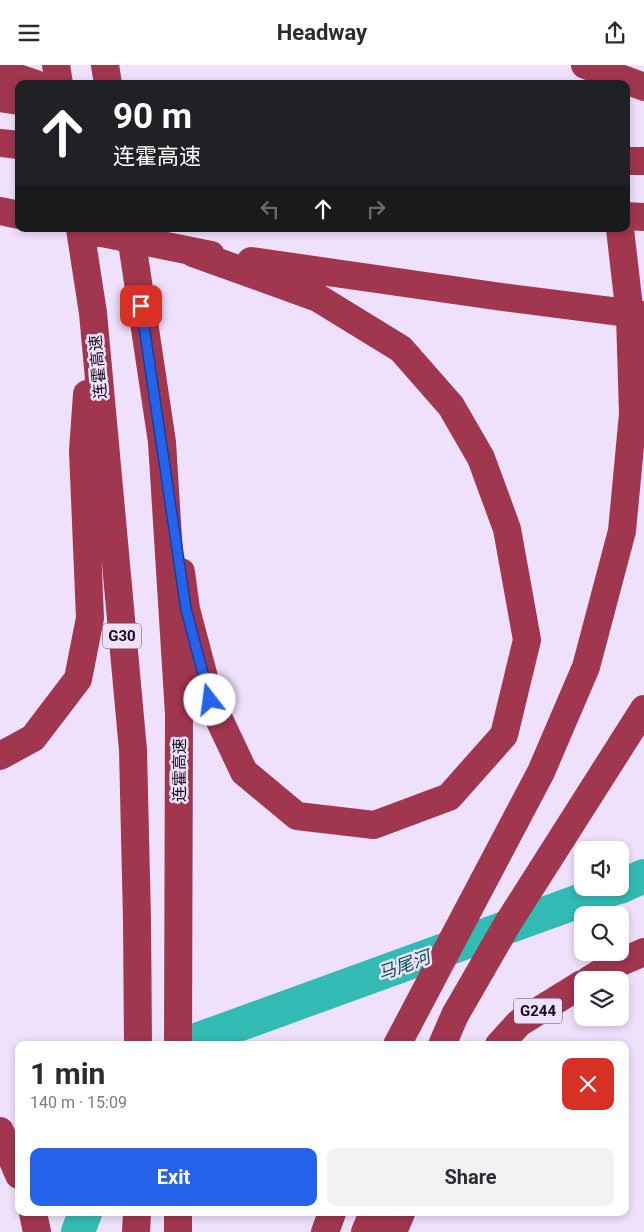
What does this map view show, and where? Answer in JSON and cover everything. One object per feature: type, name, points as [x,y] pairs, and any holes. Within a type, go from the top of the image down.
[{"type":"highway","points":[[56,65],[58,80]]},
{"type":"highway","points":[[105,65],[107,80]]},
{"type":"highway","points":[[585,65],[588,80]]},
{"type":"highway","points":[[585,65],[625,80]]},
{"type":"highway","points":[[0,72],[24,80]]},
{"type":"highway","points":[[630,82],[644,87]]},
{"type":"highway","points":[[0,98],[15,100]]},
{"type":"highway","points":[[0,143],[15,145]]},
{"type":"highway","points":[[630,161],[644,161]]},
{"type":"highway","points":[[0,211],[15,214]]},
{"type":"highway","points":[[630,216],[644,217]]},
{"type":"highway","name":"连霍高速","points":[[82,232],[93,313],[133,750],[138,1041]]},
{"type":"highway","points":[[96,232],[193,253],[502,297],[644,315]]},
{"type":"highway","name":"连霍高速","points":[[130,232],[162,442],[179,714],[178,1041]]},
{"type":"highway","points":[[399,1041],[541,772],[586,667],[622,531],[633,414],[630,315],[620,232]]},
{"type":"highway","points":[[162,442],[186,609],[210,700],[244,772],[297,816],[374,825],[450,797],[504,735],[527,640],[507,529],[480,457],[451,406],[401,349],[318,297],[193,253]]},
{"type":"highway","points":[[0,757],[33,738],[78,679],[90,618],[83,451],[93,313]]},
{"type":"highway","points":[[444,1041],[455,1015],[508,923],[644,709]]},
{"type":"highway","points":[[604,971],[644,952]]},
{"type":"highway","name":"G244","points":[[503,1041],[519,1023],[574,989]]},
{"type":"highway","points":[[0,1131],[15,1166]]},
{"type":"highway","points":[[34,1216],[37,1232]]},
{"type":"highway","points":[[136,1232],[137,1216]]},
{"type":"highway","points":[[178,1216],[178,1232]]},
{"type":"highway","points":[[325,1232],[331,1216]]},
{"type":"highway","points":[[365,1232],[371,1216]]},
{"type":"highway","points":[[394,1232],[399,1216]]},
{"type":"waterway","name":"马尾河","points":[[629,883],[644,876]]},
{"type":"waterway","name":"马尾河","points":[[197,1041],[593,896]]},
{"type":"waterway","name":"马尾河","points":[[78,1232],[84,1216]]},
{"type":"route","points":[[141,306],[186,609],[210,700]]}]
